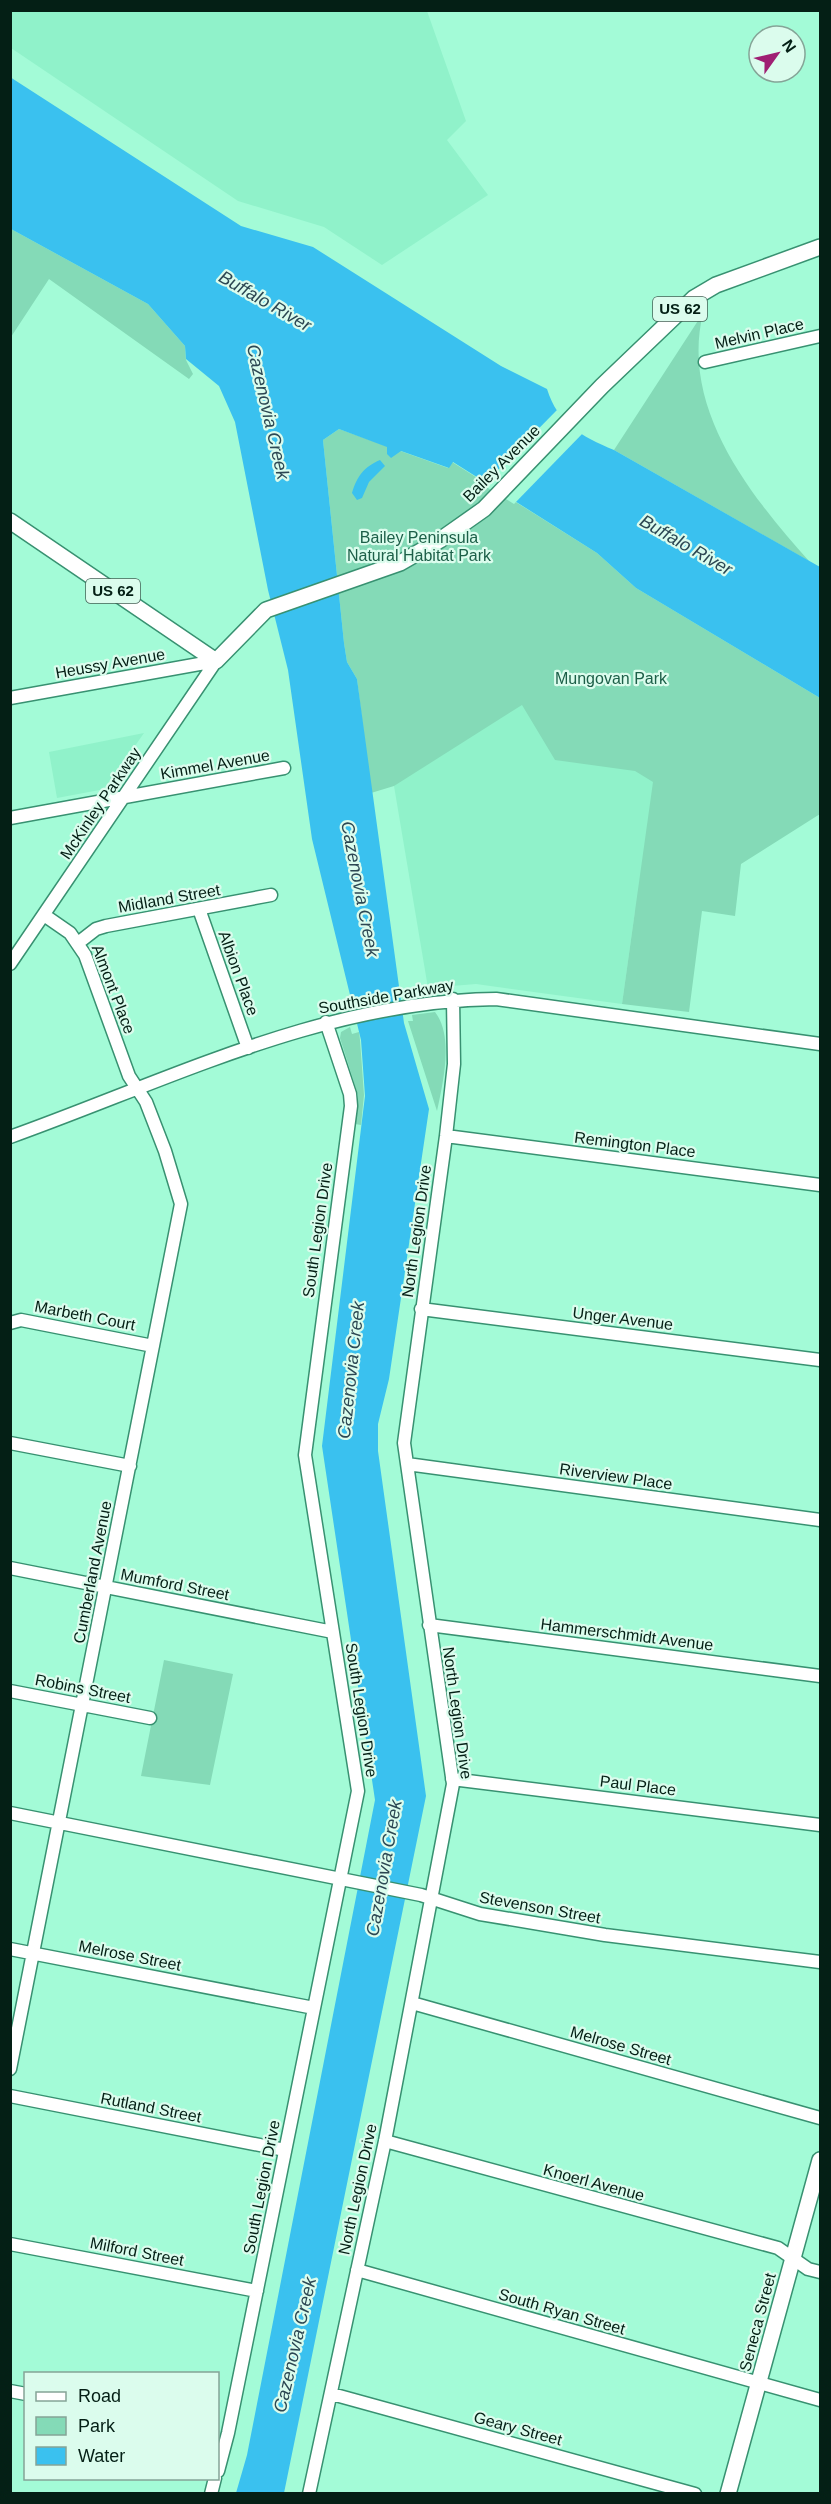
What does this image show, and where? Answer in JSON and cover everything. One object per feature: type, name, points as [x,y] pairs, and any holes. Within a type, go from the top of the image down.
[{"type":"main road","name":"Bailey Avenue","points":[[216,661],[266,610],[400,563],[440,540],[484,509],[570,419],[694,298],[724,282],[820,247]]},
{"type":"main road","name":"US 62","points":[[10,521],[216,661]]},
{"type":"main road","name":"Seneca Street","points":[[728,2493],[820,2160]]},
{"type":"street","name":"Melvin Place","points":[[705,362],[820,336]]},
{"type":"street","name":"Heussy Avenue","points":[[10,698],[216,661]]},
{"type":"street","name":"McKinley Parkway","points":[[10,964],[216,661]]},
{"type":"street","name":"Kimmel Avenue","points":[[10,818],[284,768]]},
{"type":"street","name":"Midland Street","points":[[78,943],[96,929],[106,926],[271,895]]},
{"type":"street","name":"Albion Place","points":[[199,909],[248,1048]]},
{"type":"street","name":"Almont Place","points":[[44,915],[70,933],[78,943],[90,966],[129,1076],[138,1088]]},
{"type":"street","points":[[10,944],[27,941]]},
{"type":"street","name":"Southside Parkway","points":[[10,1137],[138,1088],[326,1022],[453,999],[495,999],[820,1044]]},
{"type":"street","name":"North Legion Drive","points":[[309,2493],[385,2141],[412,2003],[427,1897],[452,1779],[404,1443],[454,1064],[453,999]]},
{"type":"street","name":"South Legion Drive","points":[[219,2463],[223,2432],[257,2291],[314,2008],[344,1879],[358,1791],[305,1455],[351,1106],[350,1094],[326,1022]]},
{"type":"street","name":"Cumberland Avenue","points":[[10,2069],[181,1204],[165,1151],[138,1088]]},
{"type":"street","name":"Remington Place","points":[[446,1136],[820,1185]]},
{"type":"street","name":"Unger Avenue","points":[[421,1309],[820,1360]]},
{"type":"street","name":"Marbeth Court","points":[[10,1323],[21,1320],[153,1346]]},
{"type":"street","points":[[10,1443],[130,1466]]},
{"type":"street","name":"Riverview Place","points":[[407,1464],[820,1520]]},
{"type":"street","name":"Mumford Street","points":[[10,1568],[333,1632]]},
{"type":"street","name":"Hammerschmidt Avenue","points":[[429,1625],[820,1676]]},
{"type":"street","name":"Robins Street","points":[[10,1690],[150,1718]]},
{"type":"street","name":"Paul Place","points":[[452,1779],[820,1825]]},
{"type":"street","name":"Stevenson Street","points":[[10,1813],[344,1879],[427,1897],[480,1914],[605,1935],[820,1962]]},
{"type":"street","name":"Melrose Street","points":[[10,1949],[314,2008]]},
{"type":"street","name":"Melrose Street","points":[[412,2003],[820,2118]]},
{"type":"street","name":"Rutland Street","points":[[10,2096],[285,2150]]},
{"type":"street","name":"Knoerl Avenue","points":[[385,2141],[778,2248],[808,2269],[820,2272]]},
{"type":"street","name":"Milford Street","points":[[10,2244],[257,2291]]},
{"type":"street","name":"South Ryan Street","points":[[357,2270],[820,2400]]},
{"type":"street","name":"Geary Street","points":[[332,2394],[695,2493]]},
{"type":"shaded area","points":[[10,11],[427,11],[466,121],[447,140],[488,195],[382,265],[324,227],[238,201],[11,48]]},
{"type":"shaded area","points":[[444,634],[820,698],[820,814],[635,911],[622,1004],[476,984],[428,988],[394,786]]},
{"type":"shaded area","points":[[144,733],[105,789],[57,798],[49,752]]},
{"type":"green space","points":[[11,229],[148,304],[185,346],[186,360],[193,374],[189,379],[49,279],[11,337]]},
{"type":"green space","points":[[703,313],[699,348],[702,383],[711,416],[725,448],[743,479],[764,508],[809,561],[614,450]]},
{"type":"green space","name":"Mungovan Park","points":[[339,429],[448,468],[452,462],[597,553],[636,588],[820,698],[820,814],[741,864],[735,916],[702,911],[689,1012],[622,1004],[653,782],[635,771],[555,760],[522,705],[394,786],[371,793],[357,679],[347,662],[344,643],[323,440]]},
{"type":"green space","points":[[435,1012],[441,1022],[446,1046],[444,1074],[437,1111],[408,1021],[413,1021],[412,1015]]},
{"type":"green space","points":[[350,1027],[352,1034],[359,1032],[360,1040],[364,1095],[361,1125],[355,1124],[358,1095],[340,1038],[341,1032]]},
{"type":"green space","points":[[164,1660],[233,1674],[210,1785],[141,1776]]},
{"type":"water","points":[[10,77],[241,226],[313,247],[501,366],[547,389],[557,411],[581,434],[614,450],[820,567],[820,698],[636,588],[597,553],[453,462],[449,468],[401,451],[391,458],[387,454],[387,447],[339,429],[323,440],[344,643],[347,662],[357,679],[404,1023],[429,1109],[389,1379],[378,1424],[378,1451],[426,1796],[284,2493],[236,2493],[247,2455],[375,1800],[322,1446],[365,1096],[361,1040],[312,839],[288,670],[268,590],[235,422],[219,386],[186,359],[185,346],[148,304],[11,229]]},
{"type":"water","points":[[380,460],[385,466],[369,482],[362,498],[357,500],[352,493],[356,482],[365,469]]},
{"type":"pier","points":[[557,410],[584,432],[514,504],[483,485]]},
{"type":"water label","name":"Buffalo River","points":[[265,301]]},
{"type":"water label","name":"Cazenovia Creek","points":[[268,412]]},
{"type":"water label","name":"Buffalo River","points":[[686,545]]},
{"type":"water label","name":"Cazenovia Creek","points":[[360,889]]},
{"type":"water label","name":"Cazenovia Creek","points":[[351,1370]]},
{"type":"water label","name":"Cazenovia Creek","points":[[384,1868]]},
{"type":"water label","name":"Cazenovia Creek","points":[[295,2345]]},
{"type":"park label","name":"Bailey Peninsula Natural Habitat Park","points":[[419,546]]}]
